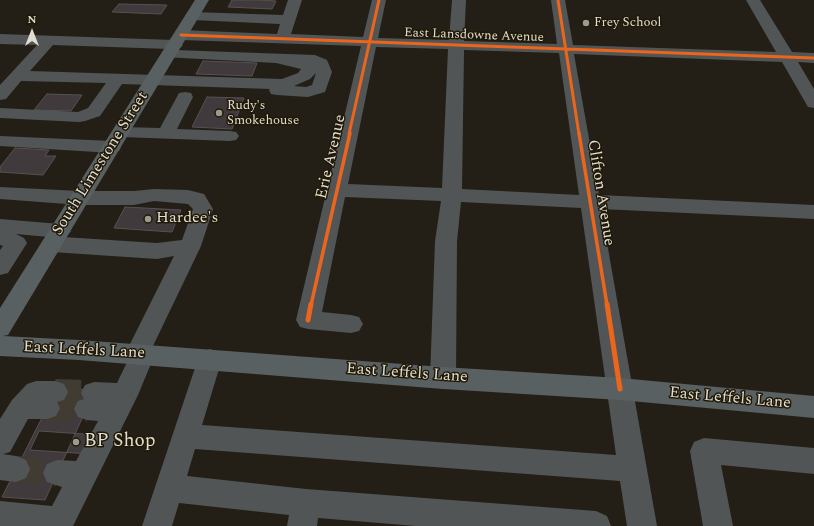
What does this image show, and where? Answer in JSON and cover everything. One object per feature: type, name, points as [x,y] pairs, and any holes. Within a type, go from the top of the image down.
[{"type":"main road","name":"South Limestone Street","points":[[0,328],[202,0]]},
{"type":"main road","name":"East Leffels Lane","points":[[0,346],[140,354],[443,378],[620,389],[814,407]]},
{"type":"street","points":[[282,38],[295,0]]},
{"type":"street","name":"Erie Avenue","points":[[351,324],[308,320],[379,0]]},
{"type":"street","points":[[443,378],[446,241],[452,194],[459,0]]},
{"type":"street","name":"Clifton Avenue","points":[[558,0],[642,526]]},
{"type":"street","points":[[752,0],[814,103]]},
{"type":"street","points":[[192,16],[288,20]]},
{"type":"street","name":"East Lansdowne Avenue","points":[[0,39],[175,45],[282,38],[814,58]]},
{"type":"street","points":[[0,95],[50,40]]},
{"type":"street","points":[[16,78],[26,76],[261,83],[276,90],[308,92],[319,88],[324,72],[321,63],[315,60],[194,55],[175,45]]},
{"type":"street","points":[[178,81],[194,55]]},
{"type":"street","points":[[261,83],[270,58]]},
{"type":"street","points":[[0,113],[79,117],[94,112],[117,79]]},
{"type":"street","points":[[166,133],[184,97]]},
{"type":"street","points":[[0,141],[117,139],[166,133],[230,136]]},
{"type":"street","points":[[337,190],[452,194],[814,212]]},
{"type":"street","points":[[0,193],[80,198],[134,198],[154,195],[188,197],[197,199],[203,209],[190,246],[140,354],[122,402],[71,474],[60,521],[0,515]]},
{"type":"street","points":[[0,226],[56,238],[158,251],[190,246]]},
{"type":"street","points":[[0,236],[16,243],[0,267]]},
{"type":"street","points":[[157,526],[210,359]]},
{"type":"street","points":[[0,443],[21,408],[36,392],[51,400]]},
{"type":"street","points":[[90,401],[122,402]]},
{"type":"street","points":[[186,436],[632,468]]},
{"type":"street","points":[[718,526],[704,451],[814,461]]},
{"type":"street","points":[[169,488],[304,515],[596,526]]},
{"type":"building","points":[[232,0],[276,1],[272,9],[228,7]]},
{"type":"building","points":[[119,4],[167,5],[161,14],[112,12]]},
{"type":"building","points":[[203,61],[257,63],[252,76],[196,74]]},
{"type":"building","points":[[47,94],[82,95],[71,111],[34,110]]},
{"type":"building","name":"Rudy's Smokehouse","points":[[207,97],[244,98],[232,129],[192,127]]},
{"type":"building","points":[[15,148],[49,150],[45,156],[56,156],[43,175],[0,172],[0,167]]},
{"type":"building","name":"Hardee's","points":[[125,207],[181,210],[172,232],[114,228]]},
{"type":"building","points":[[57,388],[95,390],[45,500],[2,497]]},
{"type":"building","points":[[39,431],[98,435],[90,454],[30,450]]},
{"type":"tunnel","points":[[55,392],[94,393]]},
{"type":"tunnel","points":[[47,408],[87,409]]},
{"type":"tunnel","points":[[16,469],[57,473]]},
{"type":"cycle path","points":[[308,320],[379,0]]},
{"type":"cycle path","points":[[558,0],[620,389]]},
{"type":"cycle path","points":[[181,35],[814,58]]},
{"type":"place","name":"Frey School","points":[[586,23]]},
{"type":"place","name":"Rudy's Smokehouse","points":[[219,113]]},
{"type":"place","name":"Hardee's","points":[[148,219]]},
{"type":"place","name":"BP Shop","points":[[76,442]]}]
